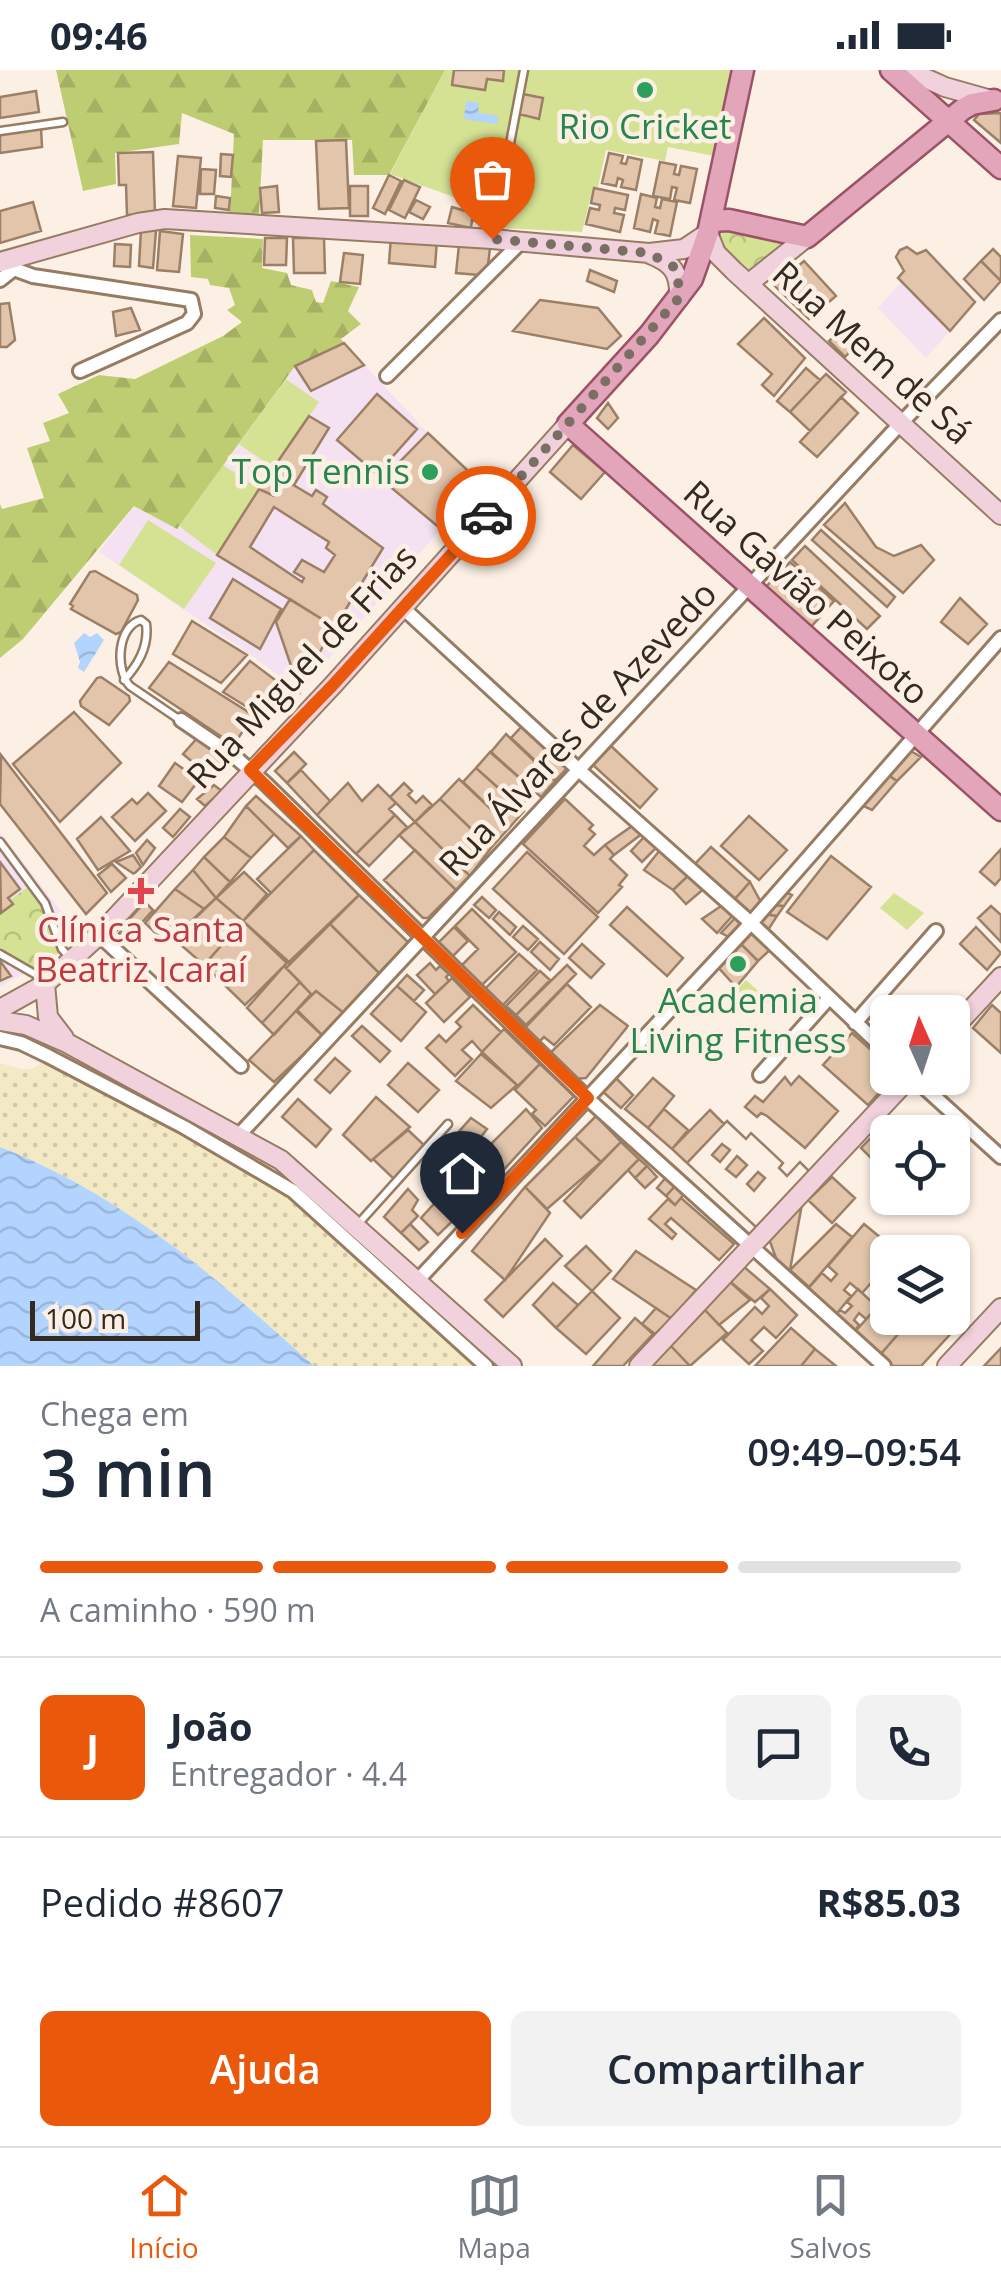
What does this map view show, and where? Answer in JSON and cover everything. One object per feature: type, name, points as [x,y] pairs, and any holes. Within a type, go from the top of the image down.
[{"type":"main road","name":"Rua Miguel de Frias","points":[[0,1009],[47,983],[98,935],[403,608],[679,298],[692,279],[710,227],[743,70]]},
{"type":"main road","points":[[890,70],[1001,168]]},
{"type":"main road","points":[[907,70],[945,88],[997,100]]},
{"type":"main road","points":[[748,284],[972,104],[997,100]]},
{"type":"main road","points":[[8,264],[138,223],[165,219],[649,253],[692,246],[710,227],[740,222],[807,238]]},
{"type":"main road","name":"Rua Mem de Sá","points":[[710,227],[716,254],[1001,515]]},
{"type":"main road","points":[[649,253],[674,267],[679,298]]},
{"type":"main road","name":"Rua Gavião Peixoto","points":[[568,424],[1001,810]]},
{"type":"main road","points":[[970,1011],[1001,977]]},
{"type":"main road","points":[[47,983],[48,1017],[67,1042]]},
{"type":"main road","points":[[0,1021],[26,1025],[67,1042],[282,1160],[512,1366]]},
{"type":"main road","points":[[640,1366],[896,1095]]},
{"type":"main road","points":[[947,1366],[1001,1308]]},
{"type":"street","points":[[388,376],[522,242]]},
{"type":"street","points":[[0,280],[8,264],[48,279],[174,294],[191,300],[194,314],[187,324],[80,371]]},
{"type":"street","name":"Rua Álvares de Azevedo","points":[[239,1135],[1001,320]]},
{"type":"street","points":[[403,608],[751,923],[870,1037]]},
{"type":"street","points":[[418,1281],[751,923],[1001,638]]},
{"type":"street","points":[[181,720],[250,770],[588,1098],[884,1366]]},
{"type":"street","points":[[855,1023],[936,930]]},
{"type":"street","points":[[98,935],[240,1066]]},
{"type":"street","points":[[760,1076],[829,998]]},
{"type":"street","points":[[0,1038],[48,1056],[184,1127],[293,1191],[486,1366]]},
{"type":"street","points":[[932,1095],[999,1152]]},
{"type":"lane","points":[[492,239],[524,70]]},
{"type":"lane","points":[[0,132],[62,122]]},
{"type":"lane","points":[[124,680],[139,662],[148,632],[141,620],[128,628],[120,658],[124,680],[181,720]]},
{"type":"lane","points":[[0,842],[45,903],[62,949],[72,961]]},
{"type":"lane","points":[[0,954],[47,983]]},
{"type":"lane","points":[[357,1226],[448,1124]]},
{"type":"shaded area","points":[[902,281],[950,331],[926,358],[878,308]]},
{"type":"shaded area","points":[[344,343],[428,433],[441,529],[300,692],[99,552],[134,506],[177,529],[295,366]]},
{"type":"shaded area","points":[[0,832],[78,933],[49,962],[0,986]]},
{"type":"green space","points":[[56,70],[445,70],[389,175],[354,175],[352,140],[263,140],[259,215],[230,215],[234,134],[182,113],[179,144],[115,153],[116,184],[83,191]]},
{"type":"green space","points":[[445,70],[730,70],[714,156],[668,147],[665,161],[606,150],[582,232],[501,228],[504,215],[390,174]]},
{"type":"green space","points":[[732,230],[782,241],[785,246],[747,273],[721,245],[721,234]]},
{"type":"green space","points":[[190,235],[263,239],[262,268],[287,273],[291,285],[312,290],[316,302],[323,303],[331,281],[359,287],[348,311],[361,324],[341,339],[344,343],[295,366],[177,529],[134,506],[23,639],[0,658],[0,504],[2,509],[44,498],[27,448],[50,441],[43,423],[69,413],[58,394],[99,375],[135,379],[223,336],[242,322],[227,310],[235,305],[229,288],[191,277]]},
{"type":"green space","points":[[286,379],[319,402],[273,468],[239,444]]},
{"type":"green space","points":[[223,465],[259,489],[217,555],[179,526]]},
{"type":"green space","points":[[148,520],[216,563],[184,609],[119,565]]},
{"type":"green space","points":[[32,884],[45,903],[62,949],[31,972],[0,954],[0,911],[12,905],[10,900]]},
{"type":"green space","points":[[894,893],[924,913],[907,930],[880,908]]},
{"type":"green space","points":[[746,980],[775,1006],[764,1018],[735,991]]},
{"type":"sand","points":[[48,1056],[269,1178],[486,1366],[314,1366],[205,1271],[128,1214],[45,1166],[0,1147],[0,1063],[31,1069]]},
{"type":"water","points":[[466,101],[479,103],[478,113],[498,116],[497,124],[464,119]]},
{"type":"water","points":[[84,633],[90,637],[97,633],[104,640],[84,672],[78,668],[74,643]]},
{"type":"water","points":[[0,1147],[45,1166],[128,1214],[205,1271],[314,1366],[0,1366]]},
{"type":"building","points":[[454,70],[504,70],[503,81],[487,79],[485,90],[452,85]]},
{"type":"building","points":[[36,91],[39,112],[0,118],[0,97]]},
{"type":"building","points":[[523,94],[543,98],[539,119],[519,114]]},
{"type":"building","points":[[1001,113],[1001,143],[974,120],[979,114]]},
{"type":"building","points":[[41,128],[42,147],[0,153],[0,134]]},
{"type":"building","points":[[346,140],[349,208],[319,209],[316,141]]},
{"type":"building","points":[[153,152],[155,214],[127,215],[126,185],[119,185],[118,153]]},
{"type":"building","points":[[609,153],[623,156],[621,163],[626,164],[628,157],[642,160],[636,190],[621,187],[623,180],[618,178],[616,186],[602,183]]},
{"type":"building","points":[[221,154],[233,155],[231,177],[220,176]]},
{"type":"building","points":[[178,156],[201,158],[196,208],[173,206]]},
{"type":"building","points":[[660,162],[676,165],[674,174],[679,175],[681,166],[697,169],[690,203],[674,200],[677,188],[672,187],[670,199],[653,196]]},
{"type":"building","points":[[201,169],[216,170],[214,194],[200,194]]},
{"type":"building","points":[[389,175],[401,181],[385,214],[373,208]]},
{"type":"building","points":[[404,180],[420,187],[405,218],[389,210]]},
{"type":"building","points":[[277,186],[279,212],[262,213],[260,188]]},
{"type":"building","points":[[350,186],[368,186],[368,216],[350,216]]},
{"type":"building","points":[[594,188],[628,195],[625,210],[615,208],[614,213],[624,215],[620,232],[586,224],[590,208],[599,210],[600,205],[591,203]]},
{"type":"building","points":[[641,194],[657,198],[655,207],[660,208],[662,199],[677,202],[670,236],[655,233],[658,221],[653,219],[650,232],[634,228]]},
{"type":"building","points":[[216,196],[230,198],[229,210],[215,208]]},
{"type":"building","points":[[416,200],[430,207],[423,219],[409,212]]},
{"type":"building","points":[[33,202],[41,231],[0,243],[0,211]]},
{"type":"building","points":[[452,207],[486,217],[484,223],[472,220],[471,228],[448,223]]},
{"type":"building","points":[[141,230],[156,231],[153,268],[139,266]]},
{"type":"building","points":[[160,231],[183,234],[179,272],[157,270]]},
{"type":"building","points":[[391,236],[437,240],[435,267],[389,263]]},
{"type":"building","points":[[265,238],[287,238],[286,265],[264,265]]},
{"type":"building","points":[[293,238],[324,238],[325,273],[294,273]]},
{"type":"building","points":[[115,244],[131,245],[130,267],[114,266]]},
{"type":"building","points":[[459,245],[490,248],[488,265],[479,275],[456,273]]},
{"type":"building","points":[[907,247],[917,254],[926,250],[975,302],[950,331],[898,278],[904,271],[896,257]]},
{"type":"building","points":[[993,249],[1001,257],[1001,281],[981,261]]},
{"type":"building","points":[[344,253],[363,255],[360,284],[340,282]]},
{"type":"building","points":[[804,261],[836,296],[809,319],[775,286]]},
{"type":"building","points":[[981,261],[1001,281],[984,300],[964,279]]},
{"type":"building","points":[[590,270],[617,281],[614,292],[587,281]]},
{"type":"building","points":[[540,300],[598,308],[621,336],[607,349],[513,331]]},
{"type":"building","points":[[9,303],[15,340],[0,347],[0,304]]},
{"type":"building","points":[[131,308],[140,330],[116,336],[113,312]]},
{"type":"building","points":[[764,318],[805,358],[774,396],[762,385],[772,374],[738,344]]},
{"type":"building","points":[[845,326],[859,342],[845,357],[829,341]]},
{"type":"building","points":[[344,343],[364,365],[311,391],[295,366]]},
{"type":"building","points":[[806,368],[820,380],[790,412],[777,401]]},
{"type":"building","points":[[826,374],[846,392],[810,431],[790,412]]},
{"type":"building","points":[[377,394],[417,429],[377,474],[337,440]]},
{"type":"building","points":[[841,397],[858,413],[817,457],[800,442]]},
{"type":"building","points":[[608,403],[618,418],[608,429],[597,418]]},
{"type":"building","points":[[309,416],[329,428],[294,485],[285,480],[274,496],[259,489]]},
{"type":"building","points":[[428,433],[482,484],[441,529],[382,480]]},
{"type":"building","points":[[573,445],[605,472],[581,499],[550,472]]},
{"type":"building","points":[[285,480],[312,496],[316,490],[327,497],[323,504],[383,548],[335,627],[217,555],[259,489],[274,496]],"holes":[[[274,507],[329,542],[326,548],[335,555],[324,572],[302,560],[294,572],[304,578],[302,582],[250,547]]]},
{"type":"building","points":[[845,503],[876,547],[894,556],[921,545],[934,560],[903,593],[824,525]]},
{"type":"building","points":[[821,530],[895,597],[887,607],[812,540]]},
{"type":"building","points":[[805,546],[880,616],[867,629],[792,560]]},
{"type":"building","points":[[790,562],[834,601],[821,615],[777,576]]},
{"type":"building","points":[[95,571],[137,595],[121,632],[116,634],[71,609],[70,604],[90,572]]},
{"type":"building","points":[[775,577],[820,617],[808,630],[763,590]]},
{"type":"building","points":[[233,579],[281,609],[260,649],[210,618]]},
{"type":"building","points":[[960,598],[987,624],[968,644],[941,622]]},
{"type":"building","points":[[290,599],[333,626],[300,692],[276,622]]},
{"type":"building","points":[[192,621],[247,655],[221,683],[173,654]]},
{"type":"building","points":[[250,661],[295,695],[263,717],[223,692]]},
{"type":"building","points":[[169,662],[253,715],[234,745],[149,688]]},
{"type":"building","points":[[101,677],[129,696],[130,701],[109,725],[81,706],[80,701]]},
{"type":"building","points":[[74,712],[121,763],[60,822],[13,764]]},
{"type":"building","points":[[523,725],[567,768],[556,780],[511,738]]},
{"type":"building","points":[[506,734],[555,781],[541,797],[491,752]]},
{"type":"building","points":[[199,736],[230,761],[214,780],[183,754]]},
{"type":"building","points":[[611,746],[657,789],[640,808],[593,765]]},
{"type":"building","points":[[909,750],[921,757],[897,781],[887,774]]},
{"type":"building","points":[[294,752],[306,764],[287,783],[275,771]]},
{"type":"building","points":[[490,752],[534,791],[520,807],[476,768]]},
{"type":"building","points":[[1,755],[107,893],[86,914],[0,804]]},
{"type":"building","points":[[175,763],[199,780],[182,802],[159,786]]},
{"type":"building","points":[[476,768],[524,811],[510,827],[463,782]]},
{"type":"building","points":[[301,770],[330,801],[317,815],[287,783]]},
{"type":"building","points":[[885,773],[897,781],[872,810],[859,804]]},
{"type":"building","points":[[459,779],[510,827],[491,848],[440,799]]},
{"type":"building","points":[[348,783],[362,801],[378,785],[396,803],[389,809],[395,815],[356,854],[317,815]]},
{"type":"building","points":[[404,783],[416,803],[423,796],[432,805],[415,822],[390,797]]},
{"type":"building","points":[[214,785],[222,791],[205,806],[197,799]]},
{"type":"building","points":[[148,793],[166,811],[135,841],[112,817],[132,799],[137,804]]},
{"type":"building","points":[[256,796],[301,836],[288,848],[246,806]]},
{"type":"building","points":[[440,799],[491,848],[470,876],[415,822]]},
{"type":"building","points":[[565,799],[593,825],[589,829],[595,834],[584,846],[594,855],[605,845],[614,855],[610,859],[627,875],[619,885],[622,887],[598,913],[523,844]]},
{"type":"building","points":[[246,806],[274,834],[251,858],[224,837]]},
{"type":"building","points":[[180,809],[190,817],[173,837],[163,828]]},
{"type":"building","points":[[395,815],[407,827],[369,866],[356,854]]},
{"type":"building","points":[[749,816],[787,850],[759,880],[721,846]]},
{"type":"building","points":[[101,817],[130,851],[98,870],[77,839]]},
{"type":"building","points":[[415,822],[470,876],[456,890],[399,835]]},
{"type":"building","points":[[635,824],[643,833],[614,855],[605,845]]},
{"type":"building","points":[[646,835],[657,847],[642,862],[631,851]]},
{"type":"building","points":[[301,836],[314,850],[271,893],[257,879]]},
{"type":"building","points":[[224,837],[251,858],[230,882],[204,857]]},
{"type":"building","points":[[147,840],[155,848],[143,865],[136,853]]},
{"type":"building","points":[[711,847],[750,882],[733,901],[694,865]]},
{"type":"building","points":[[1001,849],[1001,878],[995,885],[980,872]]},
{"type":"building","points":[[314,850],[359,895],[289,962],[243,921]]},
{"type":"building","points":[[415,850],[456,890],[428,918],[423,918],[384,880]]},
{"type":"building","points":[[660,850],[690,874],[673,890],[644,870]]},
{"type":"building","points":[[527,852],[598,917],[564,954],[493,889]]},
{"type":"building","points":[[133,855],[141,867],[134,874],[116,862]]},
{"type":"building","points":[[831,856],[871,887],[827,939],[787,912]]},
{"type":"building","points":[[204,857],[230,882],[216,898],[193,870]]},
{"type":"building","points":[[0,862],[20,889],[8,898],[13,904],[1,913]]},
{"type":"building","points":[[112,864],[126,878],[111,892],[98,875]]},
{"type":"building","points":[[193,870],[216,898],[204,909],[175,889]]},
{"type":"building","points":[[244,872],[267,894],[243,921],[216,898]]},
{"type":"building","points":[[690,874],[706,887],[686,904],[673,890]]},
{"type":"building","points":[[750,882],[763,906],[749,918],[733,901]]},
{"type":"building","points":[[175,889],[204,909],[167,944],[145,923]]},
{"type":"building","points":[[783,891],[792,895],[784,906],[770,905]]},
{"type":"building","points":[[359,895],[409,943],[379,973],[330,924]]},
{"type":"building","points":[[482,897],[496,910],[489,918],[474,905]]},
{"type":"building","points":[[216,898],[243,921],[204,965],[174,939]]},
{"type":"building","points":[[145,902],[153,910],[136,929],[126,923]]},
{"type":"building","points":[[724,904],[734,914],[717,933],[702,919]]},
{"type":"building","points":[[770,905],[784,906],[777,916],[763,914]]},
{"type":"building","points":[[991,906],[1001,915],[1001,942],[978,918]]},
{"type":"building","points":[[627,907],[683,958],[667,976],[610,925]]},
{"type":"building","points":[[472,909],[516,952],[481,986],[461,966],[478,949],[455,926]]},
{"type":"building","points":[[499,912],[516,927],[510,935],[493,919]]},
{"type":"building","points":[[763,914],[777,916],[768,930],[756,922]]},
{"type":"building","points":[[736,917],[748,924],[733,939],[721,933]]},
{"type":"building","points":[[243,921],[287,963],[245,1005],[204,965]]},
{"type":"building","points":[[330,924],[379,973],[345,1014],[316,991],[312,995],[286,968]]},
{"type":"building","points":[[126,926],[135,932],[127,939],[119,933]]},
{"type":"building","points":[[523,926],[538,939],[528,950],[513,937]]},
{"type":"building","points":[[454,927],[468,941],[453,956],[439,942]]},
{"type":"building","points":[[976,927],[1001,953],[987,970],[960,944]]},
{"type":"building","points":[[752,928],[773,947],[758,961],[739,942]]},
{"type":"building","points":[[540,942],[559,959],[550,970],[531,952]]},
{"type":"building","name":"Academia Living Fitness","points":[[739,942],[758,961],[736,987],[717,966]]},
{"type":"building","points":[[582,944],[604,964],[591,978],[569,958]]},
{"type":"building","points":[[519,954],[537,970],[501,1007],[484,990]]},
{"type":"building","points":[[0,961],[11,976],[0,981]]},
{"type":"building","points":[[430,963],[436,970],[440,966],[449,974],[449,981],[435,994],[417,975]]},
{"type":"building","points":[[567,965],[576,974],[526,1025],[516,1015]]},
{"type":"building","points":[[284,966],[300,982],[262,1023],[247,1008]]},
{"type":"building","points":[[540,971],[550,980],[516,1015],[506,1006]]},
{"type":"building","points":[[407,975],[424,990],[414,1001],[397,986]]},
{"type":"building","points":[[452,978],[470,997],[444,1022],[426,1003]]},
{"type":"building","points":[[300,982],[311,994],[274,1035],[262,1023]]},
{"type":"building","points":[[567,984],[591,1007],[554,1045],[544,1037],[539,1042],[524,1029]]},
{"type":"building","points":[[397,986],[426,1012],[401,1041],[371,1014]]},
{"type":"building","points":[[316,991],[345,1014],[323,1036],[297,1010]]},
{"type":"building","points":[[473,1005],[501,1032],[482,1052],[472,1041],[462,1050],[472,1059],[455,1076],[426,1048],[439,1035],[446,1042],[461,1027],[456,1022]]},
{"type":"building","points":[[600,1005],[628,1026],[586,1078],[573,1079],[548,1055]]},
{"type":"building","points":[[992,1005],[1001,1013],[1001,1053],[973,1028]]},
{"type":"building","points":[[296,1011],[323,1036],[274,1082],[249,1060]]},
{"type":"building","points":[[362,1026],[390,1051],[380,1062],[352,1036]]},
{"type":"building","points":[[504,1029],[540,1064],[518,1086],[482,1052]]},
{"type":"building","points":[[852,1033],[870,1049],[870,1095],[877,1095],[868,1105],[823,1065]]},
{"type":"building","points":[[481,1054],[517,1085],[491,1108],[456,1081]]},
{"type":"building","points":[[335,1058],[350,1071],[330,1093],[315,1080]]},
{"type":"building","points":[[408,1063],[439,1090],[418,1112],[388,1085]]},
{"type":"building","points":[[540,1064],[574,1096],[545,1126],[532,1114],[536,1110],[515,1090]]},
{"type":"building","points":[[799,1076],[838,1111],[805,1148],[767,1116],[761,1113],[757,1117],[745,1107],[755,1096],[763,1102],[785,1077],[791,1085]]},
{"type":"building","points":[[615,1077],[633,1095],[621,1108],[601,1090]]},
{"type":"building","points":[[653,1078],[674,1096],[648,1128],[625,1109]]},
{"type":"building","points":[[376,1097],[410,1127],[371,1161],[343,1135]]},
{"type":"building","points":[[298,1099],[331,1129],[316,1147],[282,1117]]},
{"type":"building","points":[[526,1109],[542,1128],[487,1188],[469,1166]]},
{"type":"building","points":[[664,1109],[688,1130],[672,1149],[648,1128]]},
{"type":"building","points":[[710,1110],[724,1124],[687,1163],[672,1149]]},
{"type":"building","points":[[596,1116],[621,1142],[601,1162],[575,1137]]},
{"type":"building","points":[[471,1118],[487,1129],[455,1171],[440,1153]]},
{"type":"building","points":[[727,1121],[746,1139],[751,1133],[783,1163],[779,1168],[787,1176],[800,1162],[810,1172],[756,1227],[687,1163]],"holes":[[[722,1144],[730,1150],[720,1162],[712,1155]],[[737,1156],[747,1165],[736,1177],[726,1169]],[[758,1172],[765,1178],[754,1191],[747,1184]]]},
{"type":"building","points":[[727,1121],[746,1139],[751,1133],[783,1163],[779,1168],[787,1176],[800,1162],[810,1172],[756,1227],[687,1163]]},
{"type":"building","points":[[408,1130],[425,1146],[395,1180],[373,1159]]},
{"type":"building","points":[[575,1137],[601,1162],[547,1209],[525,1187]]},
{"type":"building","points":[[870,1139],[870,1157],[861,1148]]},
{"type":"building","points":[[621,1142],[639,1159],[581,1218],[564,1201]]},
{"type":"building","points":[[639,1159],[647,1166],[635,1178],[628,1170]]},
{"type":"building","points":[[469,1166],[487,1188],[438,1235],[421,1218]]},
{"type":"building","points":[[647,1166],[657,1177],[645,1188],[635,1178]]},
{"type":"building","points":[[667,1176],[676,1185],[666,1196],[657,1188]]},
{"type":"building","points":[[832,1177],[855,1198],[832,1223],[808,1200]]},
{"type":"building","points":[[676,1185],[685,1193],[675,1205],[666,1196]]},
{"type":"building","points":[[525,1187],[550,1213],[505,1280],[472,1251]]},
{"type":"building","points":[[408,1189],[418,1200],[412,1210],[418,1216],[401,1233],[384,1217]]},
{"type":"building","points":[[681,1198],[734,1244],[719,1260],[671,1218],[665,1224],[676,1234],[672,1239],[649,1219],[668,1199],[675,1205]]},
{"type":"building","points":[[802,1204],[790,1270],[776,1258],[769,1239]]},
{"type":"building","points":[[410,1224],[428,1242],[419,1250],[401,1233]]},
{"type":"building","points":[[836,1224],[852,1237],[809,1287],[790,1270]]},
{"type":"building","points":[[864,1224],[877,1235],[870,1235],[870,1284],[862,1293],[850,1283],[844,1290],[851,1296],[834,1317],[805,1292],[822,1273],[831,1281],[837,1274],[828,1266]]},
{"type":"building","points":[[545,1239],[562,1256],[503,1317],[485,1300]]},
{"type":"building","points":[[586,1246],[611,1271],[592,1291],[565,1266]]},
{"type":"building","points":[[636,1251],[696,1290],[672,1319],[613,1279]]},
{"type":"building","points":[[743,1266],[770,1289],[755,1302],[728,1280]]},
{"type":"building","points":[[728,1280],[750,1300],[719,1325],[705,1310]]},
{"type":"building","points":[[553,1283],[578,1305],[556,1328],[533,1305]]},
{"type":"building","points":[[770,1289],[797,1315],[776,1338],[764,1327],[751,1340],[763,1351],[749,1364],[723,1340],[755,1307],[762,1314],[769,1306],[761,1298]]},
{"type":"building","points":[[858,1289],[870,1300],[870,1315],[866,1319],[859,1313],[854,1320],[859,1325],[852,1335],[834,1317],[852,1306],[847,1302]]},
{"type":"building","points":[[592,1291],[620,1318],[586,1354],[556,1328]]},
{"type":"building","points":[[656,1308],[672,1319],[655,1334],[642,1324]]},
{"type":"building","points":[[705,1310],[727,1333],[690,1366],[670,1345]]},
{"type":"building","points":[[870,1315],[870,1335],[897,1335],[880,1355],[852,1335]]},
{"type":"building","points":[[635,1318],[653,1334],[623,1366],[593,1366]]},
{"type":"building","points":[[791,1328],[815,1349],[801,1366],[755,1366]]},
{"type":"building","points":[[897,1335],[950,1335],[921,1366],[891,1366],[880,1355]]},
{"type":"building","points":[[670,1345],[690,1366],[652,1366]]},
{"type":"building","points":[[1001,1348],[1001,1366],[984,1366]]},
{"type":"building","points":[[815,1349],[836,1366],[801,1366]]},
{"type":"way so far","points":[[486,516],[679,298],[674,267],[649,253],[492,239]]},
{"type":"place","name":"Rio Cricket","points":[[645,90]]},
{"type":"place","name":"Top Tennis","points":[[430,472]]},
{"type":"place","name":"Clínica Santa Beatriz Icaraí","points":[[141,891]]},
{"type":"place","name":"Academia Living Fitness","points":[[738,964]]},
{"type":"route","points":[[462,1233],[588,1098],[250,770],[486,516]]}]
